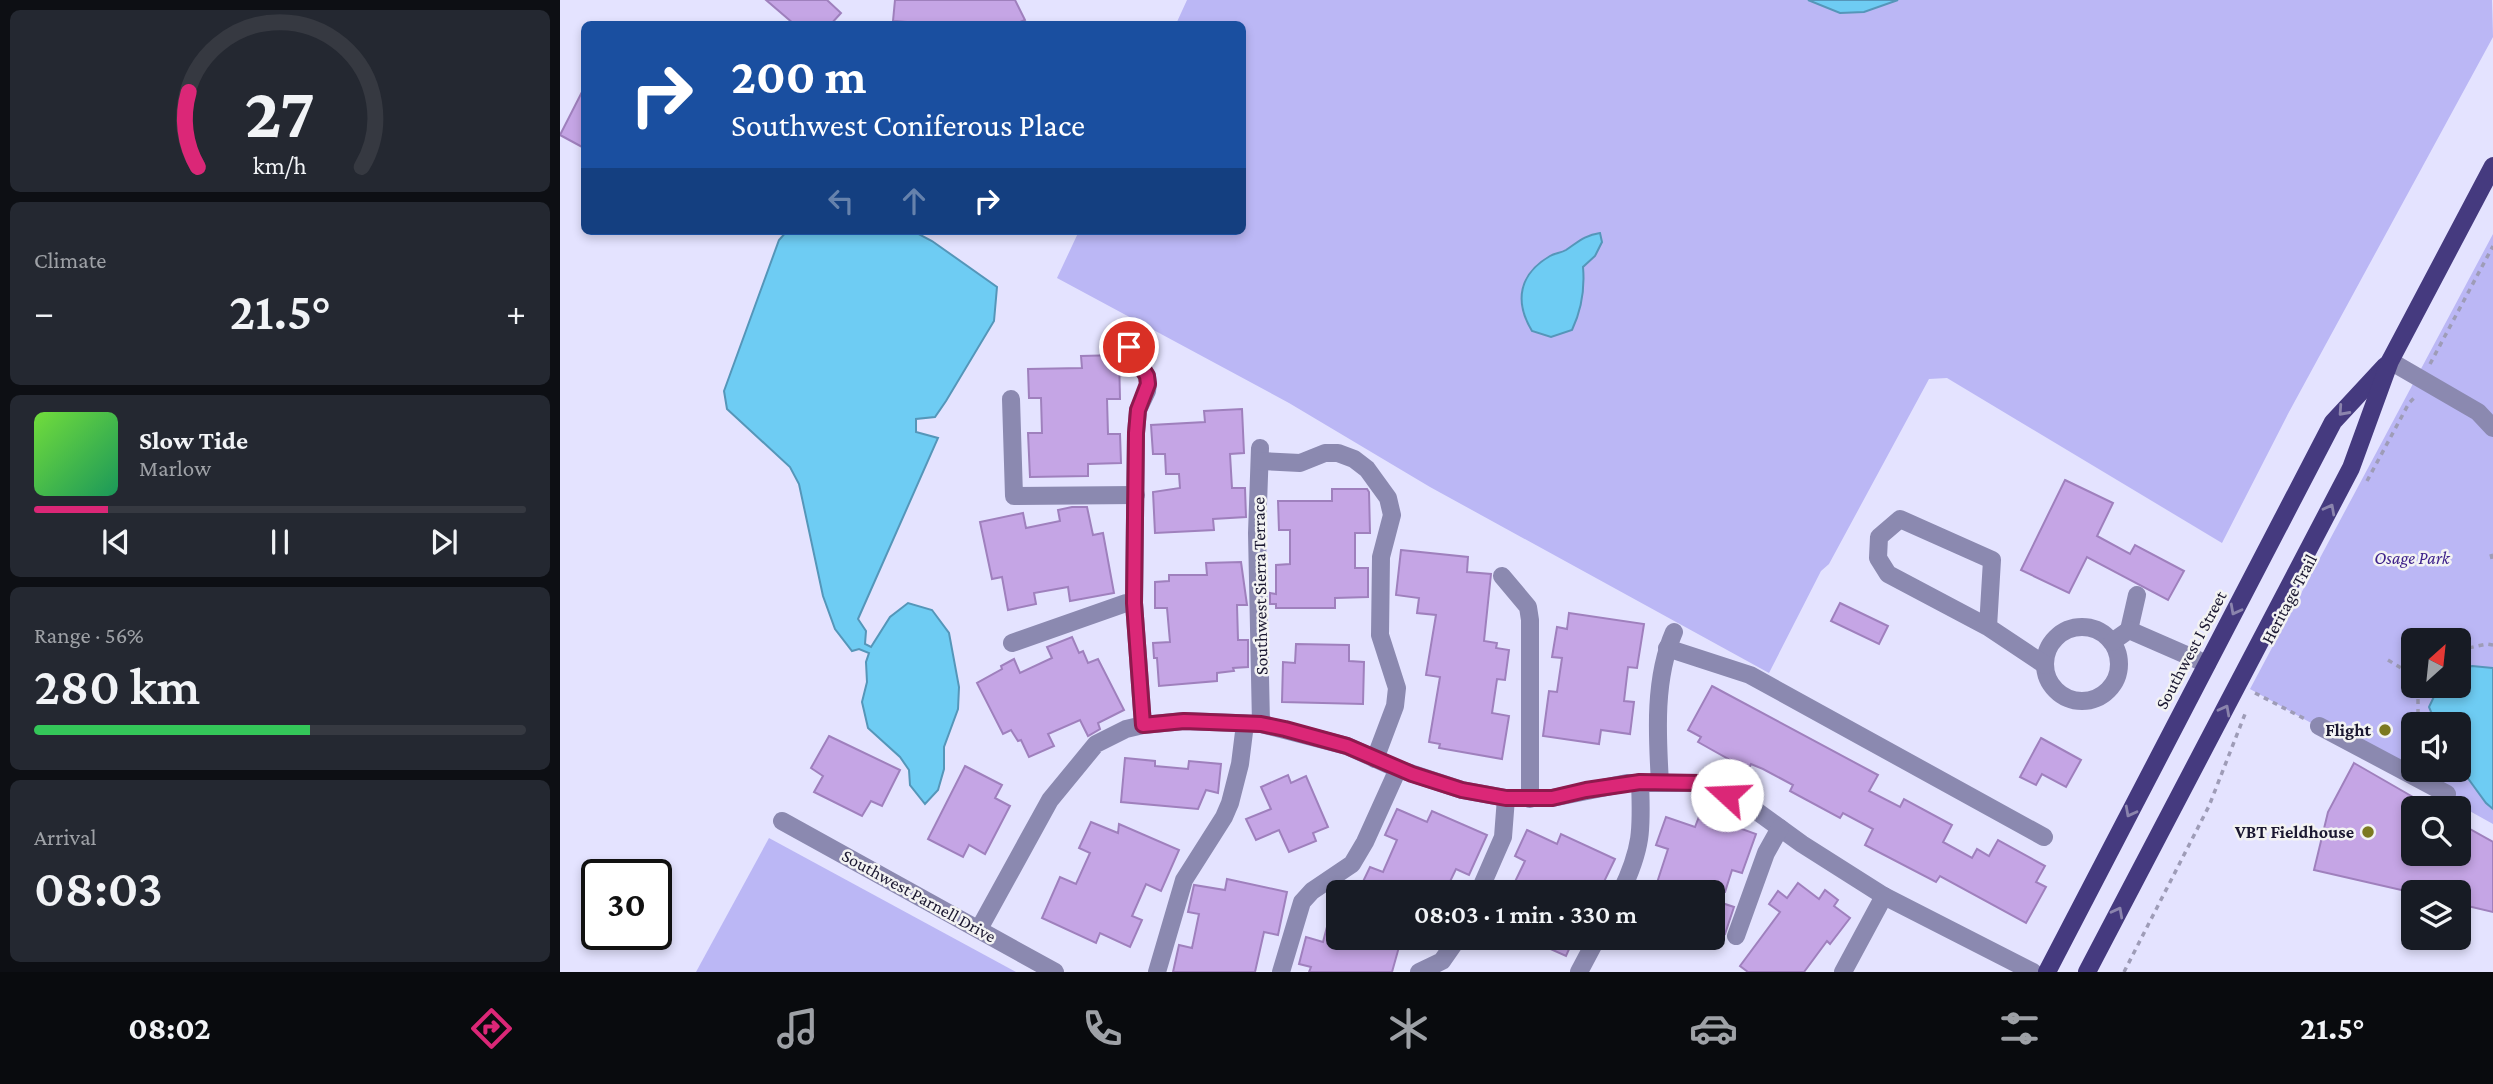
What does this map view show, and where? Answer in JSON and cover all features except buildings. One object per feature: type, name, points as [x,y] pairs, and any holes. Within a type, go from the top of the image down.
[{"type":"main road","name":"Southwest I Street","points":[[2087,972],[2351,468],[2389,360],[2493,166]]},
{"type":"main road","name":"Southwest I Street","points":[[2046,972],[2333,422],[2389,360]]},
{"type":"street","points":[[1129,347],[1147,376],[1148,384],[1138,410],[1134,603],[1143,725]]},
{"type":"street","points":[[2389,360],[2478,412],[2493,428]]},
{"type":"street","points":[[1011,399],[1014,496],[1136,495]]},
{"type":"street","name":"Southwest Sierra Terrace","points":[[1157,972],[1184,880],[1224,817],[1253,724],[1260,454],[1300,463],[1325,453],[1338,453],[1354,459],[1367,469],[1388,498],[1392,515],[1381,557],[1380,635],[1397,688],[1395,706],[1376,759]]},
{"type":"street","points":[[1988,627],[1992,560],[1900,519],[1880,537],[1878,558],[1888,574],[1988,627],[2045,665]]},
{"type":"street","points":[[1502,576],[1528,607],[1530,620],[1530,799]]},
{"type":"street","points":[[2112,642],[2129,630],[2137,595]]},
{"type":"street","points":[[1012,643],[1126,603],[1134,603]]},
{"type":"street","points":[[2086,626],[2098,630],[2112,642],[2119,659],[2119,671],[2115,683],[2107,692],[2085,701],[2073,700],[2053,687],[2047,677],[2045,665],[2046,653],[2052,641],[2073,627],[2086,626]]},
{"type":"street","points":[[2129,630],[2207,664]]},
{"type":"street","points":[[1660,783],[1658,736],[1662,664],[1674,632]]},
{"type":"street","points":[[1667,648],[1750,675],[2044,837]]},
{"type":"street","points":[[979,929],[1050,800],[1096,744],[1126,729],[1184,721],[1253,724],[1347,746],[1398,769],[1462,790],[1506,798],[1552,798],[1640,782],[1702,783],[1751,807],[1884,896],[2033,972]]},
{"type":"street","points":[[2319,726],[2447,794]]},
{"type":"street","points":[[1281,972],[1302,902],[1312,891],[1352,864],[1365,842],[1398,769]]},
{"type":"street","points":[[1627,880],[1639,847],[1642,829],[1640,782]]},
{"type":"street","points":[[1484,880],[1503,837],[1506,798]]},
{"type":"street","name":"Southwest Parnell Drive","points":[[782,821],[1055,972]]},
{"type":"street","points":[[1737,936],[1766,853],[1780,828]]},
{"type":"street","points":[[1843,972],[1884,896]]},
{"type":"street","points":[[1419,972],[1442,961],[1450,950]]},
{"type":"street","points":[[1579,972],[1591,950]]},
{"type":"path","points":[[2364,488],[2493,246]]},
{"type":"path","points":[[2491,554],[2493,563]]},
{"type":"path","points":[[2471,648],[2493,645]]},
{"type":"path","points":[[2388,660],[2401,668]]},
{"type":"path","points":[[2252,699],[2255,693],[2319,726]]},
{"type":"path","points":[[2124,972],[2209,806],[2249,705]]},
{"type":"green space","points":[[1187,0],[2492,0],[2493,37],[2289,412],[2222,543],[1947,378],[1929,379],[1829,564],[1821,571],[1769,673],[1430,487],[1289,403],[1057,278],[1077,235],[1246,235],[1246,21],[1177,21]]},
{"type":"green space","name":"Osage Park","points":[[2493,234],[2493,824],[2471,812],[2471,796],[2443,796],[2417,782],[2471,782],[2471,712],[2401,712],[2401,773],[2250,689]]},
{"type":"green space","points":[[769,838],[1016,972],[696,972]]},
{"type":"water","points":[[1808,0],[1898,0],[1864,12],[1840,13]]},
{"type":"water","points":[[1600,233],[1602,242],[1595,256],[1583,267],[1582,299],[1572,330],[1551,337],[1532,331],[1526,320],[1522,299],[1526,280],[1532,271],[1550,256],[1566,250],[1586,237]]},
{"type":"water","points":[[783,235],[921,235],[997,287],[994,321],[946,401],[935,417],[916,419],[916,432],[938,438],[858,619],[866,631],[865,644],[871,647],[890,617],[908,603],[932,610],[949,633],[959,687],[958,709],[944,747],[944,769],[938,790],[925,804],[910,785],[909,770],[900,757],[868,728],[862,702],[867,682],[866,662],[869,653],[859,649],[852,651],[835,629],[823,596],[799,484],[790,467],[727,409],[724,391],[779,240]]},
{"type":"water","points":[[2471,666],[2493,668],[2493,809],[2471,782],[2471,712],[2431,712],[2429,707],[2433,698],[2471,698]]},
{"type":"place","name":"Flight","points":[[2385,730]]},
{"type":"place","name":"VBT Fieldhouse","points":[[2368,832]]},
{"type":"route","points":[[1129,347],[1147,376],[1148,384],[1138,410],[1136,433],[1134,603],[1143,725],[1184,721],[1261,724],[1347,746],[1398,769],[1462,790],[1506,798],[1552,798],[1640,782],[1702,783],[1727,795]]}]
